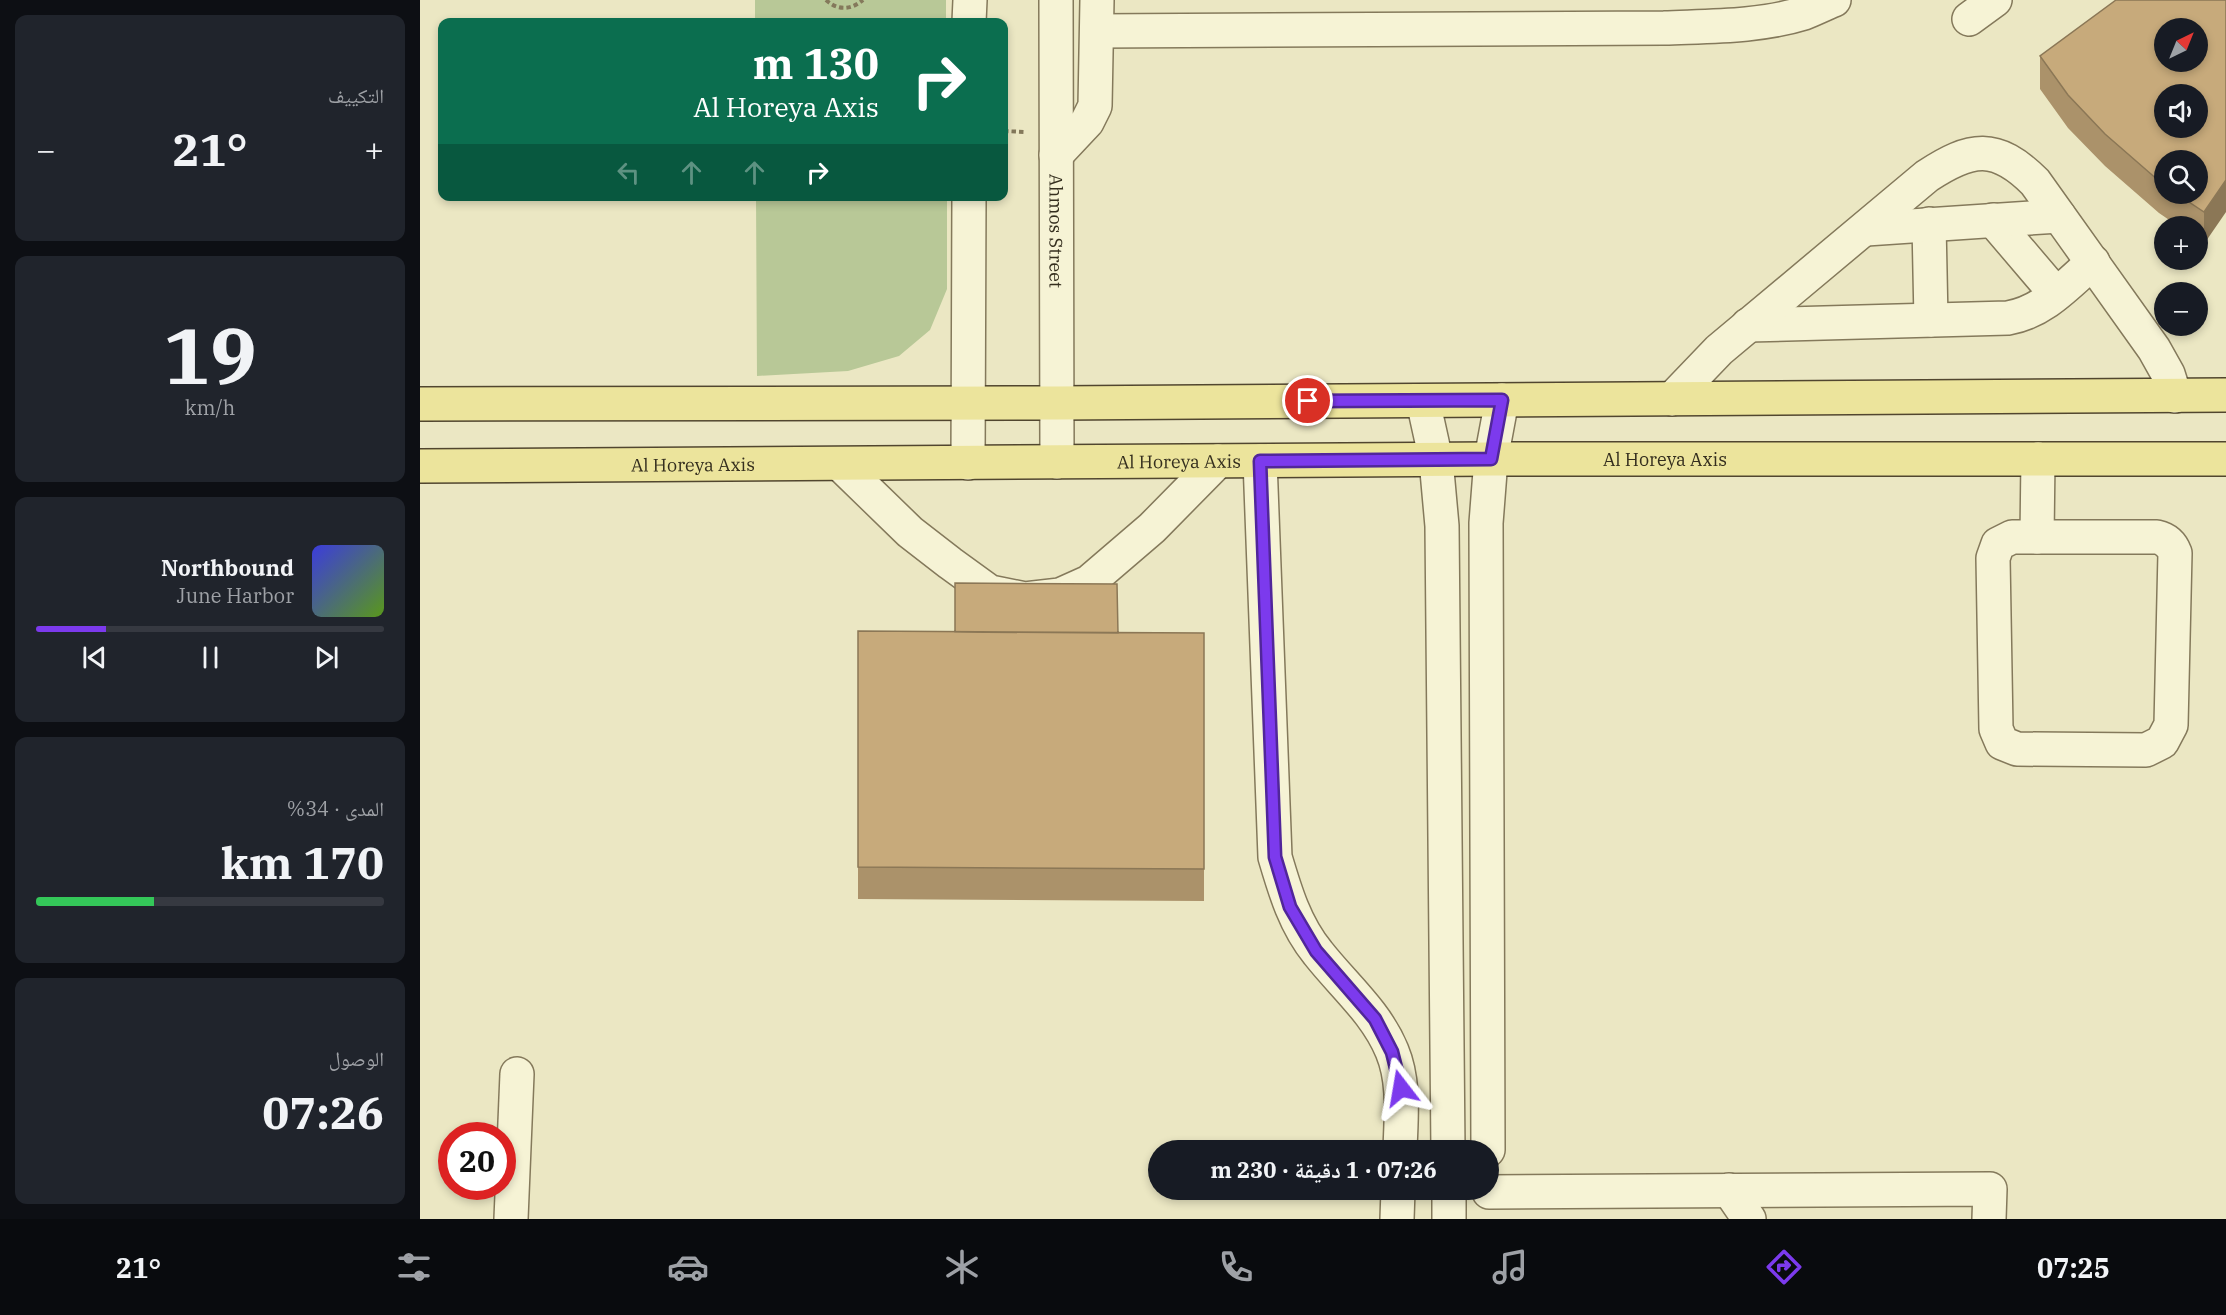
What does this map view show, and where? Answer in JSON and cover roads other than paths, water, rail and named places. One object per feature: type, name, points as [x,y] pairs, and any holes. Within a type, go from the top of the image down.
[{"type":"main road","points":[[420,404],[1057,403],[2226,395]]},
{"type":"main road","name":"Al Horeya Axis","points":[[420,466],[1491,459],[2226,459]]},
{"type":"street","points":[[969,0],[969,18]]},
{"type":"street","name":"Ahmos Street","points":[[1056,0],[1057,462]]},
{"type":"street","points":[[1056,155],[1087,122],[1095,106],[1097,16],[1443,14],[1664,28],[1734,13],[1765,22],[1803,13],[1834,0]]},
{"type":"street","points":[[1969,19],[1995,0]]},
{"type":"street","points":[[1672,399],[1719,350],[1928,176],[1964,156],[1985,153],[2005,158],[2021,168],[2035,182],[2154,349],[2168,374],[2175,396]]},
{"type":"street","points":[[968,463],[969,201]]},
{"type":"street","points":[[1866,229],[2059,216]]},
{"type":"street","points":[[1993,220],[2056,294]]},
{"type":"street","points":[[1929,224],[1931,320]]},
{"type":"street","points":[[1748,326],[2021,316],[2033,311],[2056,294],[2093,262]]},
{"type":"street","points":[[1488,1140],[1486,523],[1491,459],[1502,400]]},
{"type":"street","points":[[1423,401],[1436,460],[1442,525],[1448,1140]]},
{"type":"street","points":[[2037,537],[2038,459]]},
{"type":"street","points":[[840,464],[910,532],[950,563],[990,592],[1024,599],[1059,595],[1089,582],[1152,528],[1218,461]]},
{"type":"street","points":[[1260,461],[1275,857],[1290,907],[1311,942],[1375,1019],[1392,1052],[1401,1088],[1400,1140]]},
{"type":"street","points":[[2037,537],[2157,537],[2173,548],[2175,554],[2171,725],[2162,742],[2155,747],[2146,750],[2017,748],[2002,743],[1998,736],[1996,729],[1993,558],[1998,544],[2005,539],[2037,537]]},
{"type":"street","points":[[511,1219],[517,1074]]},
{"type":"street","points":[[1499,1192],[1990,1189],[1989,1219]]},
{"type":"street","points":[[1729,1190],[1749,1219]]},
{"type":"street","points":[[1397,1219],[1398,1200]]},
{"type":"street","points":[[1449,1200],[1449,1219]]}]
